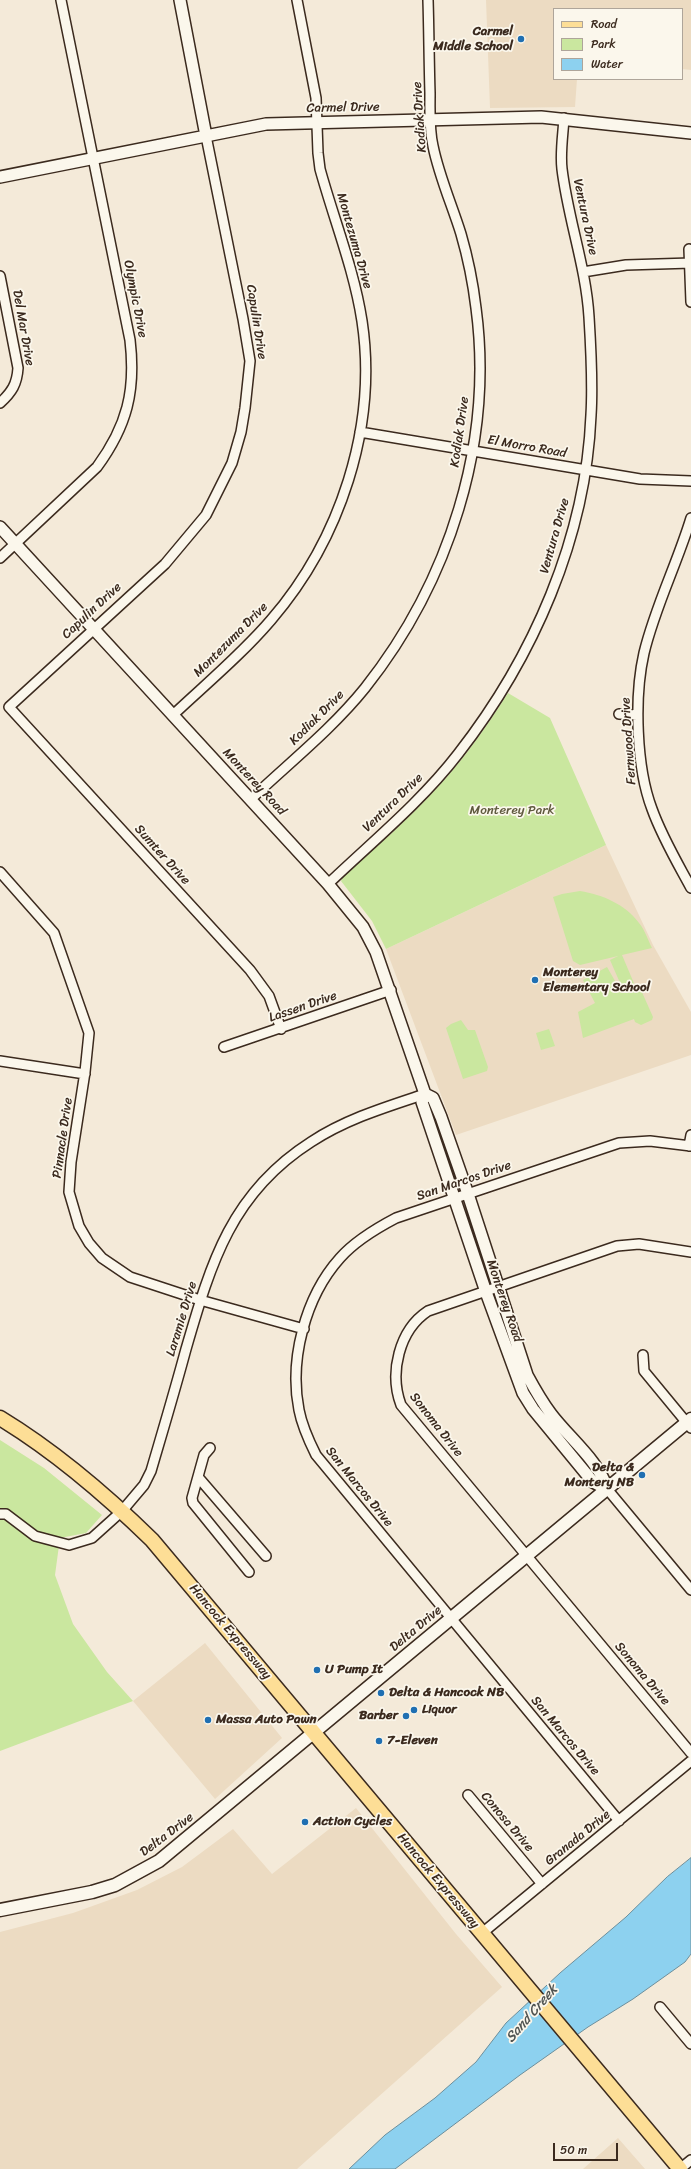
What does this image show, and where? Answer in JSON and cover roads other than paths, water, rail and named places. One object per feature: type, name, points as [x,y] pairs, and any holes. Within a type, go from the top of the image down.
[{"type":"main road","name":"Hancock Expressway","points":[[0,1418],[51,1451],[122,1511],[152,1540],[481,1934],[680,2169]]},
{"type":"main road","name":"Delta Drive","points":[[0,1910],[85,1894],[115,1885],[136,1875],[159,1861],[314,1734],[526,1556],[690,1423]]},
{"type":"street","name":"Olympic Drive","points":[[0,558],[97,467],[117,436],[130,397],[133,379],[130,340],[92,159],[61,0]]},
{"type":"street","name":"Capulin Drive","points":[[9,707],[164,564],[206,515],[229,469],[241,432],[249,383],[250,361],[180,0]]},
{"type":"street","name":"Montezuma Drive","points":[[173,715],[259,634],[292,594],[309,570],[326,539],[337,512],[354,464],[360,432],[365,371],[362,323],[352,270],[320,169],[316,98],[296,0]]},
{"type":"street","name":"Kodiak Drive","points":[[251,800],[347,709],[364,689],[398,642],[426,594],[461,503],[477,422],[480,373],[476,309],[466,254],[436,158],[430,120],[428,0]]},
{"type":"street","name":"Carmel Drive","points":[[0,177],[266,124],[564,118],[691,133]]},
{"type":"street","name":"Ventura Drive","points":[[328,884],[426,791],[458,755],[505,686],[533,635],[552,591],[573,525],[585,470],[591,415],[588,300],[584,272],[562,168],[564,118]]},
{"type":"street","points":[[689,249],[691,302]]},
{"type":"street","points":[[584,272],[626,265],[690,263]]},
{"type":"street","name":"Del Mar Drive","points":[[0,276],[18,368],[17,381],[12,392],[0,403]]},
{"type":"street","name":"El Morro Road","points":[[360,432],[640,480],[691,481]]},
{"type":"street","name":"Fernwood Drive","points":[[691,518],[644,653],[638,694],[637,715],[643,773],[650,803],[660,829],[691,888]]},
{"type":"street","name":"Monterey Road","points":[[0,527],[328,884],[363,927],[376,952],[391,990],[425,1094],[422,1102],[456,1198],[486,1292],[523,1393],[533,1409],[593,1482],[608,1490],[691,1590]]},
{"type":"street","name":"Sumter Drive","points":[[9,707],[250,970],[269,996],[281,1029]]},
{"type":"street","points":[[619,714],[637,715]]},
{"type":"street","name":"Pinnacle Drive","points":[[0,872],[47,924],[59,945],[89,1033],[85,1074],[70,1176],[72,1206],[79,1226],[89,1243],[102,1258],[116,1269],[146,1283],[200,1300],[304,1328]]},
{"type":"street","name":"Lassen Drive","points":[[224,1047],[281,1029],[391,990]]},
{"type":"street","points":[[0,1061],[85,1074]]},
{"type":"street","name":"Monterey Road","points":[[425,1094],[433,1098],[468,1194],[527,1374],[537,1394],[551,1414],[603,1474],[608,1490]]},
{"type":"street","name":"Laramie Drive","points":[[0,1514],[6,1514],[36,1536],[69,1545],[92,1538],[122,1511],[144,1485],[151,1471],[200,1300],[213,1261],[234,1219],[260,1186],[281,1163],[310,1142],[356,1118],[425,1094]]},
{"type":"street","points":[[690,1146],[691,1135]]},
{"type":"street","name":"San Marcos Drive","points":[[619,1821],[450,1619],[316,1455],[299,1411],[296,1391],[296,1370],[304,1328],[312,1305],[328,1274],[339,1258],[376,1228],[396,1218],[619,1144],[650,1141],[690,1146]]},
{"type":"street","name":"Sonoma Drive","points":[[691,1252],[639,1244],[628,1244],[428,1311],[421,1316],[408,1333],[403,1344],[395,1372],[396,1391],[401,1405],[691,1753]]},
{"type":"street","points":[[644,1355],[644,1371],[690,1423]]},
{"type":"street","points":[[210,1448],[204,1455],[192,1498],[193,1503],[249,1572]]},
{"type":"street","points":[[198,1477],[266,1556]]},
{"type":"street","name":"Granada Drive","points":[[481,1934],[691,1761]]},
{"type":"street","name":"Conosa Drive","points":[[468,1795],[542,1884]]},
{"type":"street","points":[[660,2007],[691,2044]]},
{"type":"street","points":[[680,2169],[691,2160]]},
{"type":"water","name":"Sand Creek","points":[[691,1858],[691,1954],[685,1962],[520,2075],[395,2169],[349,2169],[385,2135],[435,2098],[476,2062],[506,2023],[560,1973],[626,1917],[667,1877]]},
{"type":"place","name":"Carmel Middle School","points":[[521,39]]},
{"type":"place","name":"Monterey Elementary School","points":[[535,980]]},
{"type":"place","name":"Delta & Montery NB","points":[[642,1475]]},
{"type":"place","name":"U Pump It","points":[[317,1670]]},
{"type":"place","name":"Delta & Hancock NB","points":[[381,1693]]},
{"type":"place","name":"Liquor","points":[[414,1710]]},
{"type":"place","name":"Barber","points":[[406,1716]]},
{"type":"place","name":"Massa Auto Pawn","points":[[208,1720]]},
{"type":"place","name":"7-Eleven","points":[[379,1741]]},
{"type":"place","name":"Action Cycles","points":[[305,1822]]},
{"type":"park label","name":"Monterey Park","points":[[512,811]]}]
